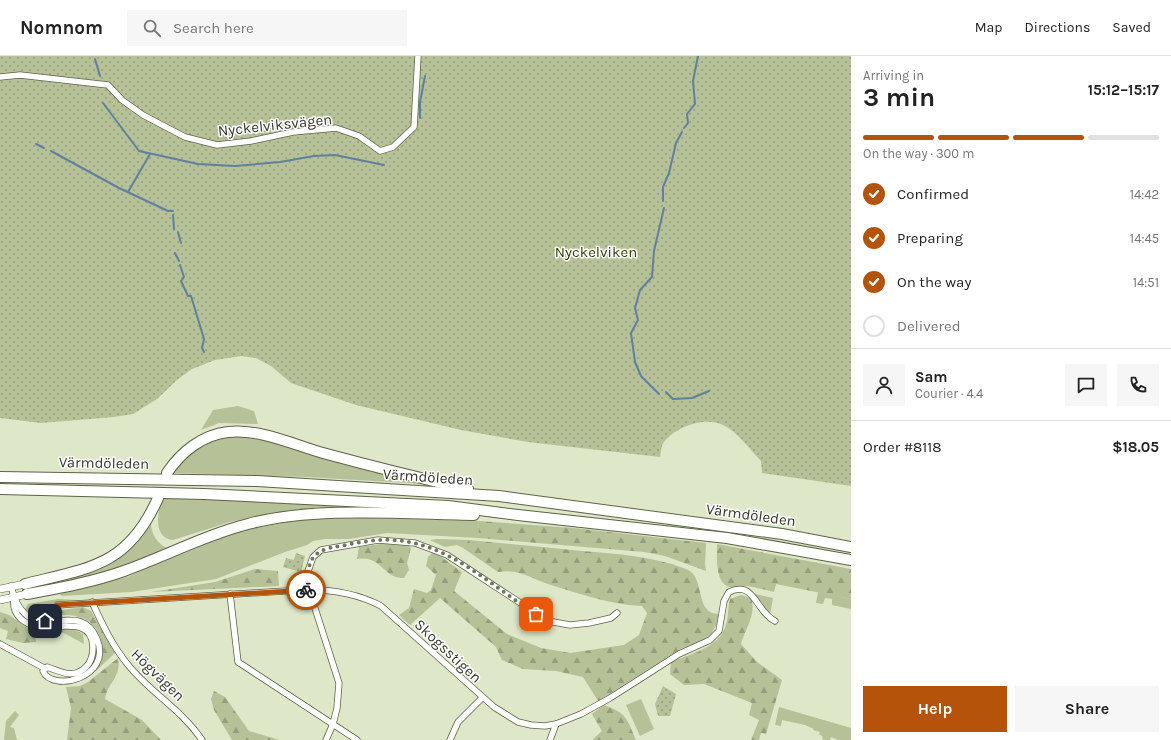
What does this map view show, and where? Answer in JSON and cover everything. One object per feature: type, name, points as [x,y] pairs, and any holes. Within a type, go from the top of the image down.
[{"type":"highway","points":[[167,473],[181,456],[197,443],[218,434],[240,431],[406,475],[499,496]]},
{"type":"highway","points":[[0,473],[52,478]]},
{"type":"highway","name":"Värmdöleden","points":[[0,477],[257,481],[499,496],[782,534],[851,547]]},
{"type":"highway","name":"Värmdöleden","points":[[0,489],[204,494],[448,506],[727,538],[851,560]]},
{"type":"highway","points":[[25,584],[94,567],[113,557],[136,536],[148,520],[158,498]]},
{"type":"highway","points":[[27,594],[106,577],[143,564],[204,537],[249,523],[272,519],[334,514],[518,515]]},
{"type":"main road","points":[[0,588],[25,584]]},
{"type":"main road","points":[[0,600],[27,594]]},
{"type":"street","name":"Nyckelviksvägen","points":[[0,77],[20,75],[108,85],[122,100],[143,115],[185,137],[217,145],[252,141],[280,134],[336,128],[358,136],[380,151],[393,147],[414,127],[418,56]]},
{"type":"street","points":[[326,740],[333,724],[339,694],[339,684],[310,590],[307,574],[308,567],[313,558],[321,550],[378,540],[415,543],[447,555],[548,621],[570,625],[589,623],[611,618],[617,613]]},
{"type":"street","points":[[0,644],[44,668],[48,667],[63,674],[75,674],[86,668],[92,655],[92,642],[85,631],[75,626],[52,623],[34,626],[23,621],[14,608],[14,597],[11,586]]},
{"type":"street","name":"Skogsstigen","points":[[52,623],[52,611],[57,605],[322,589],[336,591],[363,598],[382,606],[482,698],[500,712],[518,722],[531,725],[556,724],[601,703],[679,654],[710,640],[719,631],[726,595],[729,592],[745,589],[750,592],[765,614],[775,622]]},
{"type":"street","points":[[230,594],[238,662],[357,740]]},
{"type":"street","name":"Högvägen","points":[[92,602],[117,651],[129,666],[181,714],[202,740]]},
{"type":"street","points":[[450,740],[458,722],[482,698]]},
{"type":"street","points":[[550,740],[556,724]]},
{"type":"green space","name":"Nyckelviken","points":[[0,56],[851,56],[851,486],[762,473],[761,461],[744,442],[734,432],[723,425],[716,423],[699,422],[691,424],[676,432],[664,442],[660,457],[528,442],[461,430],[356,405],[291,383],[271,366],[256,358],[241,356],[215,360],[192,369],[178,379],[157,399],[133,414],[41,423],[0,418]]},
{"type":"green space","points":[[238,406],[254,411],[258,424],[219,423],[201,430],[213,410]]},
{"type":"green space","points":[[235,436],[267,441],[335,461],[424,484],[306,477],[173,473],[193,453],[208,443]]},
{"type":"green space","points":[[162,498],[262,500],[399,510],[298,510],[271,513],[230,522],[173,540],[166,538],[159,529],[158,517]]},
{"type":"green space","points":[[360,518],[479,521],[478,538],[387,533],[349,539],[325,539],[313,541],[307,545],[216,579],[131,592],[62,596],[59,593],[90,587],[127,577],[236,532],[297,520]]},
{"type":"green space","points":[[479,521],[574,528],[706,543],[706,571],[665,556],[644,552],[478,538]]},
{"type":"green space","points":[[151,523],[152,531],[158,541],[169,549],[110,572],[61,583],[111,562],[130,547]]},
{"type":"green space","points":[[430,540],[469,540],[463,548],[457,545],[445,547]]},
{"type":"green space","points":[[469,540],[648,558],[686,569],[692,573],[696,579],[706,608],[711,612],[719,614],[717,623],[712,633],[703,641],[680,649],[598,701],[583,677],[556,671],[523,669],[502,660],[496,647],[440,598],[410,625],[399,615],[409,608],[414,589],[427,593],[431,590],[436,575],[426,566],[428,557],[432,553],[436,553],[462,572],[454,591],[507,634],[541,648],[570,653],[624,645],[639,635],[647,613],[642,606],[619,604],[596,598],[551,585],[519,573],[506,571],[498,572],[463,548]]},
{"type":"green space","points":[[389,543],[408,545],[411,548],[407,563],[409,570],[404,578],[391,575],[372,560],[357,559],[359,547]]},
{"type":"green space","points":[[717,544],[851,569],[851,599],[776,584],[774,592],[746,586],[729,587],[720,579],[717,561]]},
{"type":"green space","points":[[296,553],[305,556],[301,572],[283,567],[286,558],[294,560]]},
{"type":"green space","points":[[255,569],[278,571],[279,586],[151,592],[215,582]]},
{"type":"green space","points":[[818,592],[851,599],[851,609],[832,605],[832,599],[825,598],[823,604],[816,603]]},
{"type":"green space","points":[[755,594],[773,598],[770,615],[762,608]]},
{"type":"green space","points":[[741,595],[751,598],[753,610],[741,644],[757,662],[782,680],[766,734],[761,733],[759,740],[751,740],[759,720],[749,715],[752,703],[704,684],[684,685],[670,674],[671,662],[693,654],[715,642],[724,630],[727,623],[730,599]]},
{"type":"green space","points":[[58,599],[79,600],[55,602],[49,606],[42,616],[32,614],[25,609],[28,604]]},
{"type":"green space","points":[[83,607],[91,611],[115,653],[96,671],[102,656],[101,640],[98,632],[87,621],[79,617],[61,615],[60,612],[62,610]]},
{"type":"green space","points":[[0,612],[9,615],[35,633],[36,642],[23,643],[6,639],[8,631],[0,628]]},
{"type":"green space","points":[[66,628],[71,628],[83,634],[84,644],[60,631]]},
{"type":"green space","points":[[118,658],[118,670],[106,693],[105,699],[142,720],[161,740],[67,740],[71,708],[66,687],[80,686],[88,682]]},
{"type":"green space","points":[[663,686],[676,694],[670,716],[658,716],[655,704]]},
{"type":"green space","points":[[214,691],[225,697],[249,731],[280,740],[232,740],[214,710],[211,699]]},
{"type":"green space","points":[[641,699],[654,729],[640,736],[626,705]]},
{"type":"green space","points":[[604,705],[622,714],[628,722],[636,740],[592,740],[602,731],[592,714]]},
{"type":"green space","points":[[779,707],[851,728],[851,740],[838,740],[831,737],[830,740],[823,740],[822,736],[819,734],[820,732],[813,730],[814,729],[805,725],[782,720],[781,726],[775,725]]},
{"type":"green space","points":[[15,711],[19,715],[10,727],[14,728],[17,740],[4,740],[6,721]]},
{"type":"waterway","points":[[684,128],[688,123],[687,114],[695,104],[693,81],[698,56]]},
{"type":"waterway","points":[[95,59],[100,76]]},
{"type":"waterway","points":[[420,118],[420,102],[425,76]]},
{"type":"waterway","points":[[103,103],[139,151],[198,164],[235,166],[280,162],[314,156],[335,155],[384,165]]},
{"type":"waterway","points":[[663,201],[663,187],[669,173],[676,143],[682,132]]},
{"type":"waterway","points":[[36,144],[44,148]]},
{"type":"waterway","points":[[51,151],[119,188],[168,211],[173,211]]},
{"type":"waterway","points":[[128,192],[150,154]]},
{"type":"waterway","points":[[659,394],[641,376],[635,362],[631,333],[638,320],[635,308],[640,290],[652,277],[654,251],[664,208]]},
{"type":"waterway","points":[[173,215],[174,229]]},
{"type":"waterway","points":[[178,232],[181,243]]},
{"type":"waterway","points":[[175,253],[179,261]]},
{"type":"waterway","points":[[180,265],[184,277],[181,281],[188,296],[191,296],[204,339],[202,348],[204,352]]},
{"type":"waterway","points":[[666,392],[673,399],[692,398],[709,391]]},
{"type":"way so far","points":[[306,590],[310,590],[307,574],[309,564],[321,550],[327,547],[378,540],[401,540],[432,548],[447,555],[536,614]]},
{"type":"route","points":[[45,621],[52,621],[52,611],[57,605],[306,590]]}]
